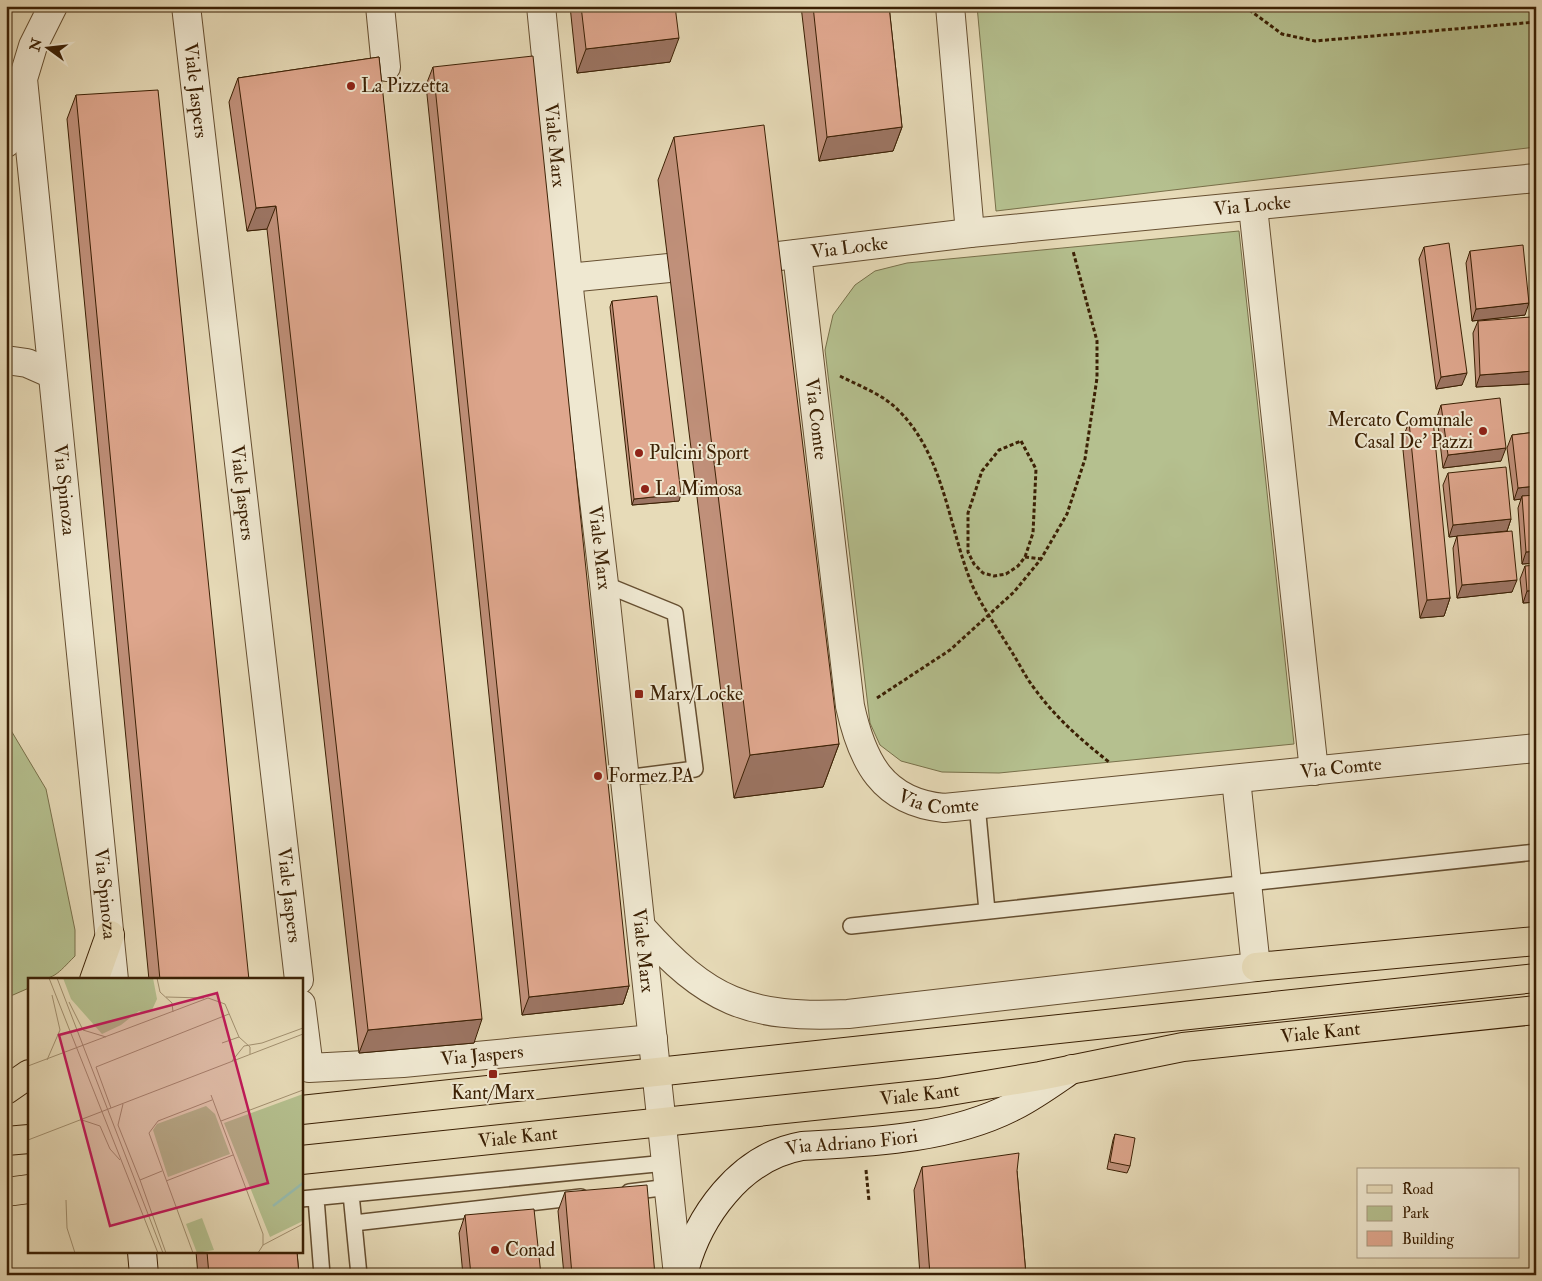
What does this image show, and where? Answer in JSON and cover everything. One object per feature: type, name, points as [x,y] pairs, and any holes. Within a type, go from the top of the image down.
[{"type":"main road","points":[[95,978],[110,934]]},
{"type":"main road","points":[[1256,967],[1536,941]]},
{"type":"main road","name":"Viale Kant","points":[[302,1110],[1536,978]]},
{"type":"main road","name":"Viale Kant","points":[[302,1160],[938,1093],[1183,1047],[1536,1010]]},
{"type":"main road","points":[[6,1090],[28,1075]]},
{"type":"main road","points":[[6,1141],[28,1139]]},
{"type":"main road","points":[[6,1192],[28,1189]]},
{"type":"street","name":"Via Spinoza","points":[[53,6],[33,46],[23,79],[114,978]]},
{"type":"street","points":[[380,6],[386,66]]},
{"type":"street","points":[[950,6],[970,233]]},
{"type":"street","name":"Viale Jaspers","points":[[189,7],[299,978]]},
{"type":"street","name":"Viale Marx","points":[[538,13],[604,584],[662,1122]]},
{"type":"street","points":[[6,144],[23,79]]},
{"type":"street","name":"Via Locke","points":[[759,257],[970,233],[1536,178]]},
{"type":"street","points":[[1253,207],[1314,771]]},
{"type":"street","name":"Via Comte","points":[[797,254],[808,360],[852,717],[860,744],[875,772],[899,794],[929,806],[944,808],[1536,748]]},
{"type":"street","points":[[568,278],[669,268]]},
{"type":"street","points":[[6,360],[27,363],[52,374]]},
{"type":"street","points":[[641,927],[673,961],[707,987],[726,998],[754,1008],[788,1014],[848,1014],[1256,967],[1236,779]]},
{"type":"street","name":"Via Jaspers","points":[[302,1012],[309,1068],[403,1063],[653,1039]]},
{"type":"street","name":"Via Adriano Fiori","points":[[683,1275],[695,1240],[718,1200],[739,1178],[767,1159],[802,1146],[915,1136],[960,1127],[1014,1106],[1072,1069]]},
{"type":"street","points":[[662,1122],[678,1275]]},
{"type":"street","points":[[142,1254],[144,1275]]},
{"type":"lane","points":[[604,584],[675,613],[695,769],[625,778]]},
{"type":"lane","points":[[977,804],[987,911]]},
{"type":"lane","points":[[851,926],[1536,852]]},
{"type":"lane","points":[[322,1275],[308,1198],[668,1175]]},
{"type":"lane","points":[[354,1223],[605,1195],[668,1175]]},
{"type":"lane","points":[[351,1194],[359,1275]]},
{"type":"path","points":[[1244,6],[1282,34],[1315,41],[1536,22]]},
{"type":"path","points":[[852,717],[950,650],[989,616],[1014,592],[1041,559],[1068,514],[1082,468],[1091,427],[1097,378],[1097,341],[1076,259],[1060,225]]},
{"type":"path","points":[[808,360],[871,390],[894,407],[912,425],[929,453],[959,549],[974,587],[989,616],[1033,687],[1056,716],[1082,742],[1108,761],[1137,788]]},
{"type":"path","points":[[1021,441],[1036,469],[1033,533],[1026,556],[1018,566],[1006,574],[994,576],[982,573],[974,564],[968,552],[968,513],[982,471],[999,450],[1021,441]]},
{"type":"path","points":[[959,549],[968,552]]},
{"type":"path","points":[[1026,556],[1041,559]]},
{"type":"green space","points":[[977,6],[1536,6],[1536,147],[996,211]]},
{"type":"green space","points":[[1239,231],[1294,744],[999,773],[942,772],[901,761],[880,745],[870,723],[825,350],[833,315],[855,285],[875,271],[907,263]]},
{"type":"green space","points":[[6,722],[46,789],[75,930],[75,956],[55,975],[48,978],[28,978],[28,988],[6,998]]},
{"type":"building","points":[[581,6],[675,6],[679,38],[586,49]]},
{"type":"building","points":[[813,6],[889,6],[902,127],[827,137]]},
{"type":"building","points":[[533,56],[629,986],[529,997],[433,67]]},
{"type":"building","points":[[379,57],[482,1019],[368,1030],[276,206],[256,208],[238,78]]},
{"type":"building","points":[[158,90],[249,978],[160,978],[76,95]]},
{"type":"building","points":[[764,125],[839,744],[750,755],[674,137]]},
{"type":"building","points":[[1449,243],[1467,373],[1441,377],[1424,247]]},
{"type":"building","points":[[1523,245],[1529,303],[1476,309],[1470,251]]},
{"type":"building","points":[[657,296],[681,494],[634,499],[612,301]]},
{"type":"building","points":[[1531,317],[1534,371],[1480,375],[1478,321]]},
{"type":"building","points":[[1500,398],[1506,448],[1448,455],[1441,405]]},
{"type":"building","points":[[1433,419],[1450,598],[1427,600],[1409,422]]},
{"type":"building","points":[[1536,432],[1536,486],[1518,488],[1512,435]]},
{"type":"building","points":[[1506,467],[1511,519],[1453,525],[1448,473]]},
{"type":"building","points":[[1536,495],[1536,551],[1526,552],[1522,496]]},
{"type":"building","points":[[1512,531],[1517,580],[1462,585],[1457,536]]},
{"type":"building","points":[[1536,565],[1536,590],[1527,591],[1525,566]]},
{"type":"building","points":[[1115,1134],[1135,1138],[1130,1166],[1110,1162]]},
{"type":"building","points":[[1019,1153],[1017,1171],[1026,1275],[930,1275],[922,1167]]},
{"type":"building","points":[[647,1185],[655,1275],[572,1275],[565,1192]]},
{"type":"building","name":"Conad","points":[[534,1209],[541,1275],[471,1275],[465,1215]]},
{"type":"building","points":[[207,1254],[297,1254],[299,1275],[209,1275]]},
{"type":"place","name":"La Pizzetta","points":[[351,86]]},
{"type":"place","name":"Mercato Comunale Casal De' Pazzi","points":[[1483,431]]},
{"type":"place","name":"Pulcini Sport","points":[[639,453]]},
{"type":"place","name":"La Mimosa","points":[[645,489]]},
{"type":"place","name":"Marx/Locke","points":[[639,694]]},
{"type":"place","name":"Formez PA","points":[[598,776]]},
{"type":"place","name":"Kant/Marx","points":[[493,1074]]},
{"type":"place","name":"Conad","points":[[495,1250]]}]
